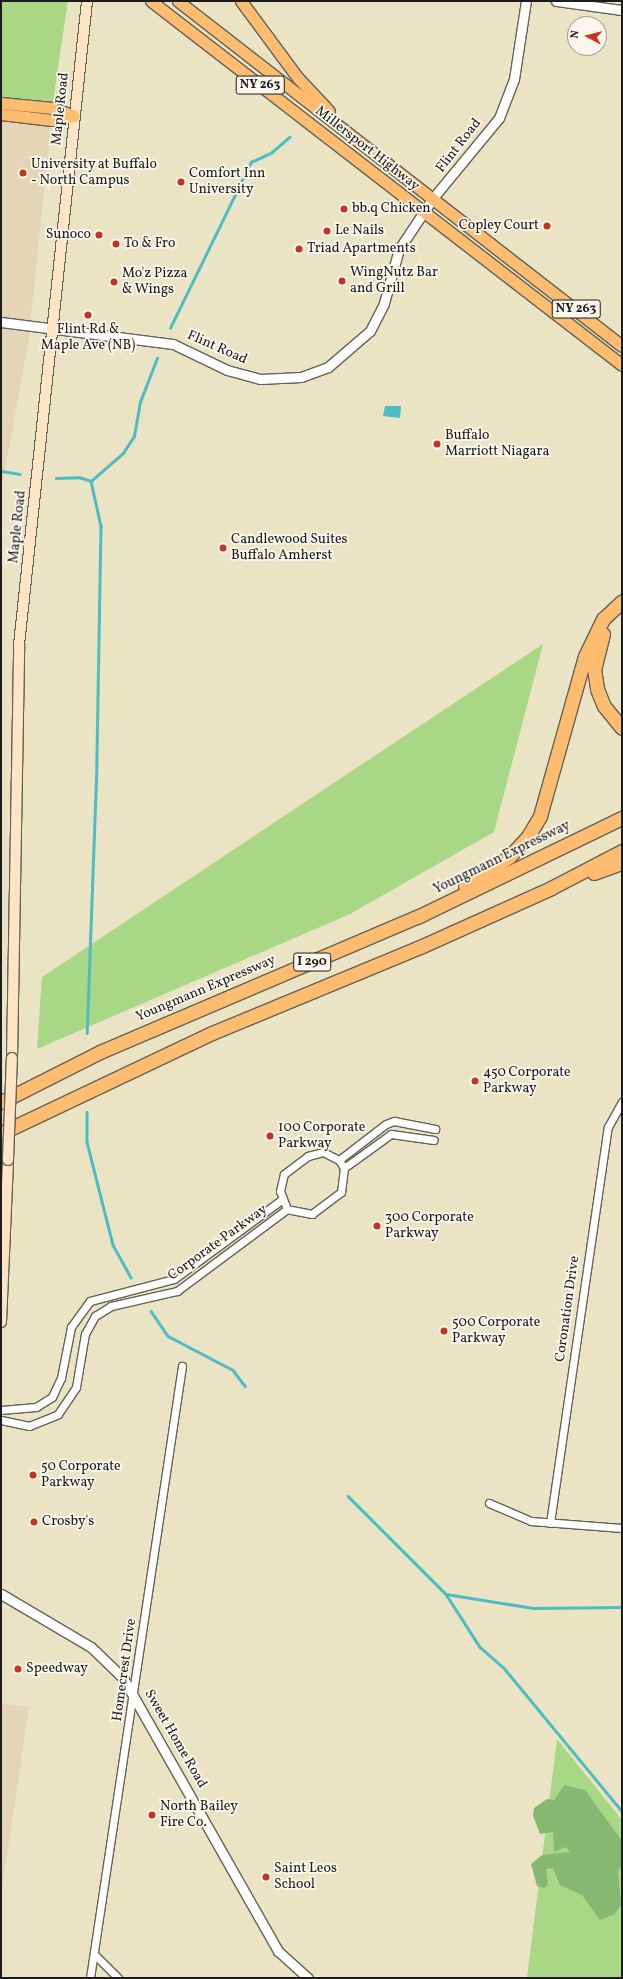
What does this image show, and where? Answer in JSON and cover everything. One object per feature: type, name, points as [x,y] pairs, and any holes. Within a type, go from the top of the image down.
[{"type":"highway","points":[[417,917],[509,857],[527,838],[540,816],[592,636],[622,601]]},
{"type":"highway","points":[[622,613],[603,634],[594,669],[604,706],[622,728]]},
{"type":"highway","name":"Youngmann Expressway","points":[[1,1102],[100,1052],[417,917],[622,818]]},
{"type":"highway","name":"I 290","points":[[1,1133],[212,1033],[420,947],[551,888],[622,851]]},
{"type":"highway","points":[[551,888],[622,863]]},
{"type":"main road","name":"Maple Road","points":[[1,1322],[12,1058],[19,645],[51,328],[87,1]]},
{"type":"main road","name":"Millersport Highway","points":[[151,1],[622,365]]},
{"type":"main road","name":"Millersport Highway","points":[[178,1],[622,346]]},
{"type":"main road","points":[[241,1],[298,78],[346,131]]},
{"type":"main road","points":[[1,103],[53,108],[74,116]]},
{"type":"main road","points":[[1,114],[52,120],[74,116]]},
{"type":"street","name":"Flint Road","points":[[1,322],[173,344],[250,378],[276,380],[310,374],[350,352],[370,331],[384,303],[399,249],[433,198],[446,187],[505,107],[517,68],[526,1]]},
{"type":"street","points":[[556,1],[622,10]]},
{"type":"street","name":"Coronation Drive","points":[[550,1523],[608,1127],[622,1102]]},
{"type":"street","points":[[434,1129],[394,1121],[386,1124],[339,1160],[344,1168],[391,1134],[434,1140]]},
{"type":"street","name":"Corporate Parkway","points":[[339,1160],[323,1152],[308,1156],[284,1174],[281,1200],[287,1209],[302,1214],[320,1211],[341,1192],[344,1168]]},
{"type":"street","name":"Corporate Parkway","points":[[1,1410],[36,1407],[52,1397],[61,1378],[70,1327],[79,1312],[100,1297],[174,1279],[281,1200]]},
{"type":"street","name":"Corporate Parkway","points":[[1,1420],[29,1426],[58,1414],[76,1388],[85,1334],[91,1321],[102,1310],[165,1294],[188,1284],[287,1209]]},
{"type":"street","points":[[132,1290],[134,1301]]},
{"type":"street","name":"Homecrest Drive","points":[[90,1978],[95,1955],[182,1366]]},
{"type":"street","points":[[489,1503],[518,1517],[550,1523],[622,1528]]},
{"type":"street","name":"Sweet Home Road","points":[[1,1594],[96,1651],[134,1694],[278,1951],[308,1978]]},
{"type":"street","points":[[95,1955],[118,1978]]},
{"type":"shaded area","name":"University at Buffalo - North Campus","points":[[1,1],[64,1],[28,344],[1,490]]},
{"type":"shaded area","points":[[1,1704],[29,1707],[1,1897]]},
{"type":"green space","points":[[1,1],[68,1],[53,101],[1,97]]},
{"type":"green space","points":[[543,644],[494,832],[350,914],[37,1049],[42,977]]},
{"type":"green space","points":[[557,1739],[622,1820],[622,1978],[527,1978]]},
{"type":"green space","points":[[564,1785],[585,1790],[622,1841],[622,1865],[618,1871],[621,1905],[615,1914],[600,1920],[582,1895],[560,1885],[553,1868],[546,1869],[548,1885],[544,1888],[537,1886],[531,1864],[542,1855],[570,1852],[566,1847],[554,1852],[553,1832],[540,1834],[533,1816],[534,1808],[547,1799],[554,1800]]},
{"type":"water","points":[[385,406],[401,406],[400,418],[383,416]]},
{"type":"waterway","points":[[170,328],[251,162],[272,152],[289,137]]},
{"type":"waterway","points":[[91,481],[123,453],[134,436],[140,402],[157,358]]},
{"type":"waterway","points":[[1,471],[20,474]]},
{"type":"waterway","points":[[56,478],[79,477],[91,481],[101,526],[97,765],[87,1033]]},
{"type":"waterway","points":[[87,1112],[87,1142],[113,1245],[131,1277]]},
{"type":"waterway","points":[[151,1311],[168,1336],[233,1370],[245,1386]]},
{"type":"waterway","points":[[348,1496],[446,1594],[480,1647],[504,1668],[622,1811]]},
{"type":"waterway","points":[[446,1594],[533,1608],[622,1607]]},
{"type":"place","name":"University at Buffalo - North Campus","points":[[23,173]]},
{"type":"place","name":"Comfort Inn University","points":[[181,182]]},
{"type":"place","name":"bb.q Chicken","points":[[344,209]]},
{"type":"place","name":"Copley Court","points":[[547,226]]},
{"type":"place","name":"Le Nails","points":[[327,231]]},
{"type":"place","name":"Sunoco","points":[[99,235]]},
{"type":"place","name":"To & Fro","points":[[116,244]]},
{"type":"place","name":"Triad Apartments","points":[[299,249]]},
{"type":"place","name":"WingNutz Bar and Grill","points":[[342,281]]},
{"type":"place","name":"Mo'z Pizza & Wings","points":[[114,282]]},
{"type":"place","name":"Flint Rd & Maple Ave (NB)","points":[[88,315]]},
{"type":"place","name":"Buffalo Marriott Niagara","points":[[437,444]]},
{"type":"place","name":"Candlewood Suites Buffalo Amherst","points":[[223,548]]},
{"type":"place","name":"450 Corporate Parkway","points":[[475,1081]]},
{"type":"place","name":"100 Corporate Parkway","points":[[270,1136]]},
{"type":"place","name":"300 Corporate Parkway","points":[[377,1226]]},
{"type":"place","name":"500 Corporate Parkway","points":[[444,1331]]},
{"type":"place","name":"50 Corporate Parkway","points":[[33,1475]]},
{"type":"place","name":"Crosby's","points":[[34,1522]]},
{"type":"place","name":"Speedway","points":[[18,1669]]},
{"type":"place","name":"North Bailey Fire Co.","points":[[152,1815]]},
{"type":"place","name":"Saint Leos School","points":[[266,1877]]}]
